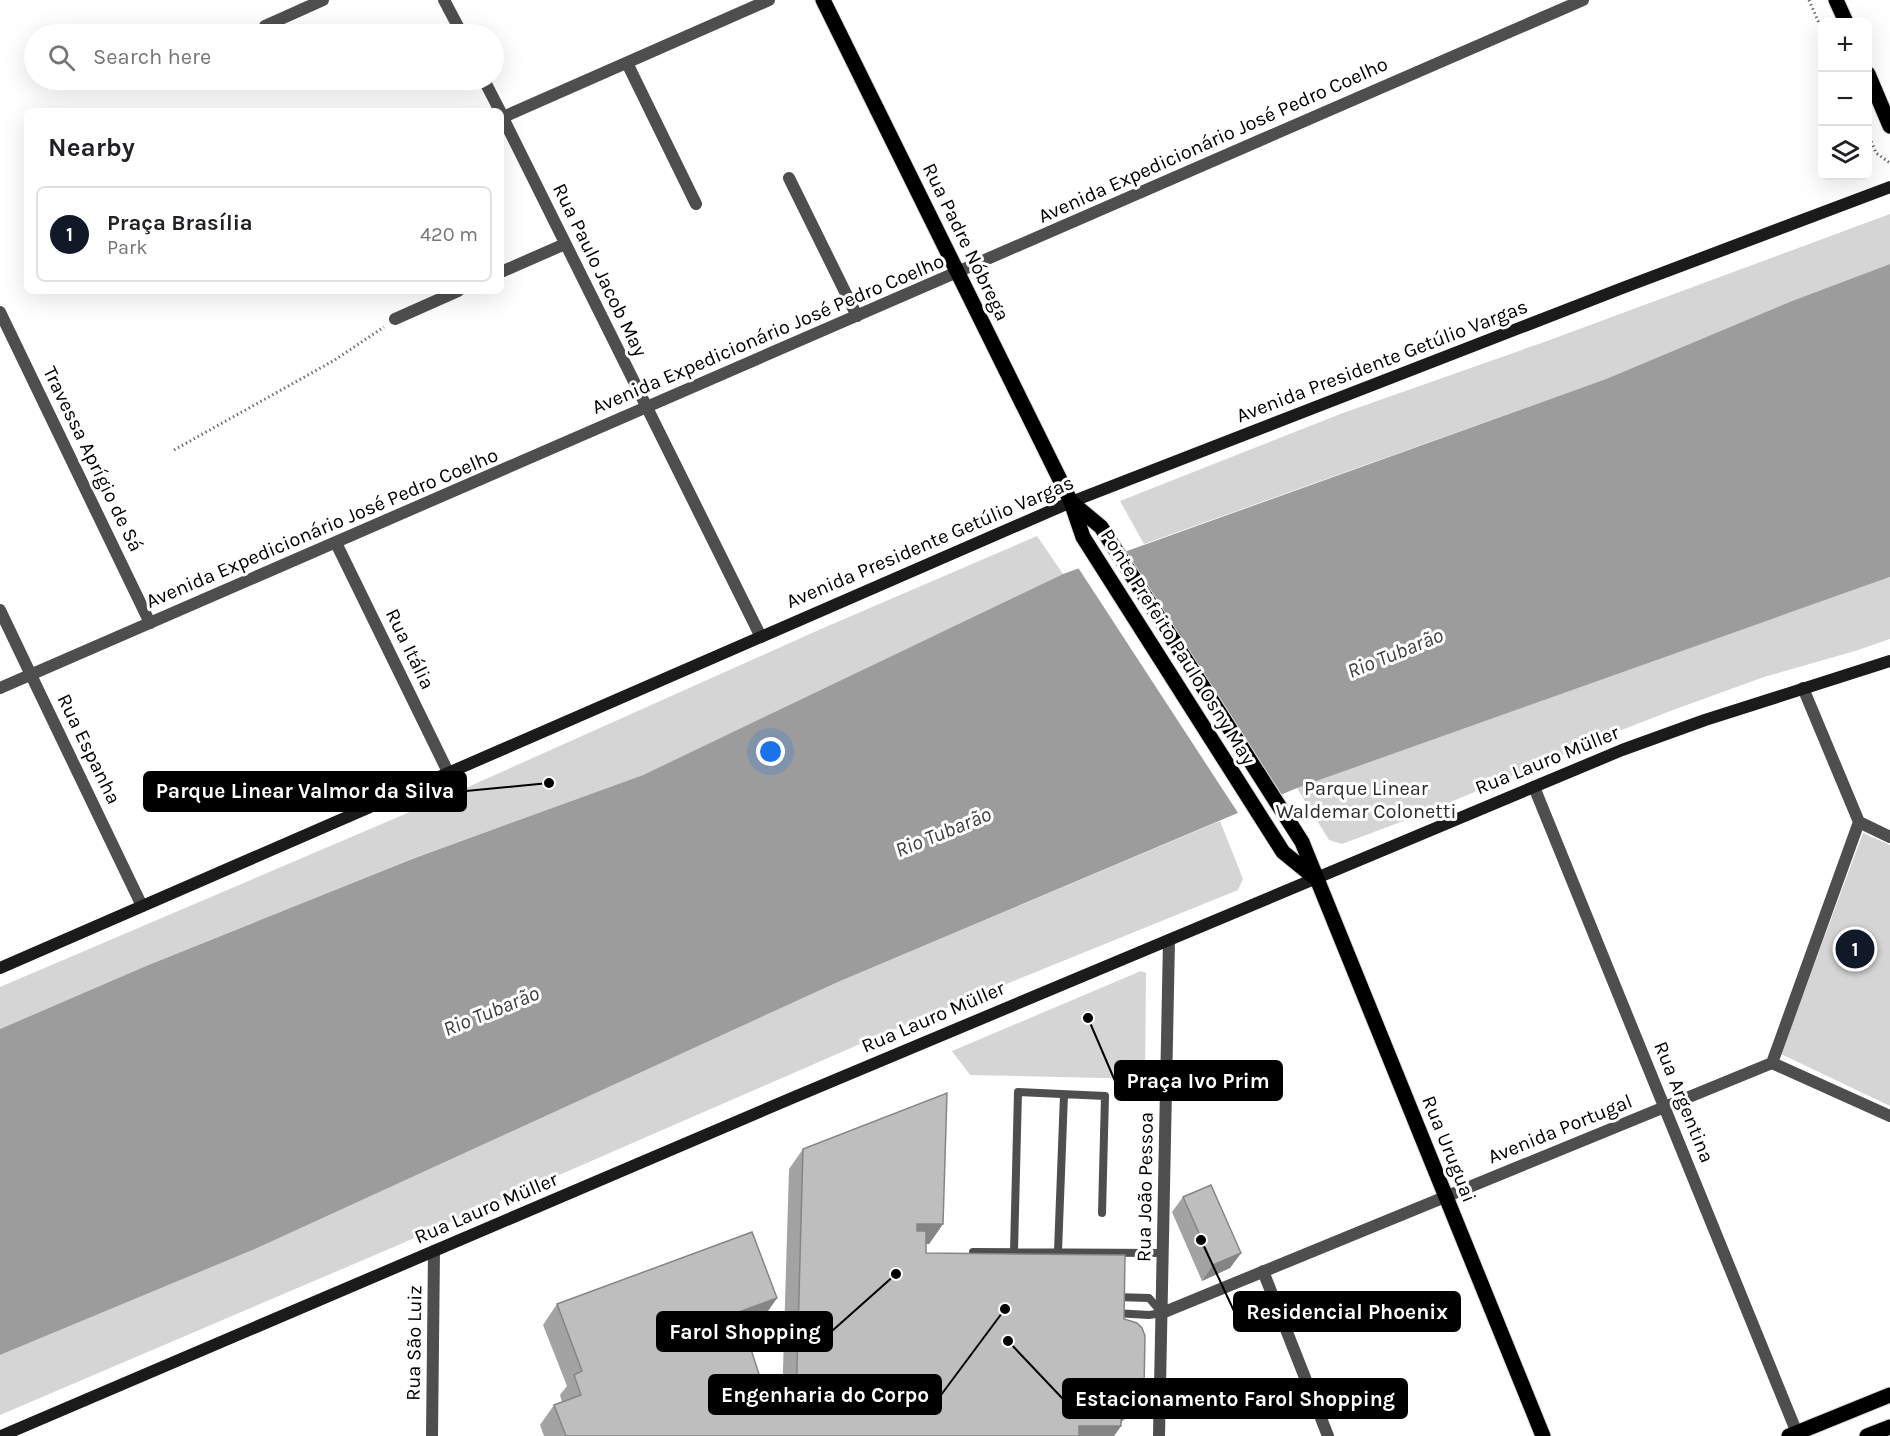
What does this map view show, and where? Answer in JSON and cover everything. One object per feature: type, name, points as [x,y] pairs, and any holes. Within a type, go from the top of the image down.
[{"type":"main road","name":"Rua Padre Nóbrega","points":[[823,0],[1071,502]]},
{"type":"main road","points":[[1836,0],[1844,18]]},
{"type":"main road","points":[[1872,83],[1890,126]]},
{"type":"main road","name":"Avenida Presidente Getúlio Vargas","points":[[0,968],[1071,502],[1890,187]]},
{"type":"main road","name":"Ponte Prefeito Paulo Osny May","points":[[1071,502],[1101,527],[1302,842],[1315,878]]},
{"type":"main road","name":"Ponte Prefeito Paulo Osny May","points":[[1071,502],[1083,537],[1283,852],[1315,878]]},
{"type":"main road","name":"Rua Lauro Müller","points":[[1,1436],[1534,787],[1666,733],[1890,661]]},
{"type":"main road","name":"Rua Uruguai","points":[[1315,878],[1543,1436]]},
{"type":"main road","points":[[1793,1434],[1890,1395]]},
{"type":"main road","points":[[1867,1436],[1890,1427]]},
{"type":"street","points":[[269,24],[323,0]]},
{"type":"street","points":[[444,0],[457,24]]},
{"type":"street","points":[[504,114],[627,63],[769,0]]},
{"type":"street","name":"Avenida Expedicionário José Pedro Coelho","points":[[0,688],[1583,0]]},
{"type":"street","points":[[627,63],[696,204]]},
{"type":"street","name":"Rua Paulo Jacob May","points":[[489,90],[498,108]]},
{"type":"street","name":"Rua Paulo Jacob May","points":[[504,121],[761,637]]},
{"type":"street","points":[[789,178],[857,316]]},
{"type":"street","points":[[504,271],[565,244]]},
{"type":"street","points":[[395,319],[451,294]]},
{"type":"street","name":"Travessa Aprígio de Sá","points":[[0,312],[5,333],[150,623]]},
{"type":"street","name":"Rua Itália","points":[[336,543],[448,772]]},
{"type":"street","name":"Rua Espanha","points":[[0,610],[142,906]]},
{"type":"street","points":[[1803,688],[1859,822],[1890,837]]},
{"type":"street","name":"Rua Argentina","points":[[1534,787],[1665,1107],[1793,1434]]},
{"type":"street","points":[[1859,822],[1772,1063],[1890,1116]]},
{"type":"street","name":"Rua João Pessoa","points":[[1159,1436],[1169,940]]},
{"type":"street","name":"Avenida Portugal","points":[[1162,1312],[1772,1063]]},
{"type":"street","name":"Rua São Luiz","points":[[432,1436],[434,1251]]},
{"type":"street","points":[[1263,1271],[1328,1436]]},
{"type":"lane","points":[[1014,1251],[1018,1092],[1105,1096],[1102,1213]]},
{"type":"lane","points":[[1058,1251],[1064,1095]]},
{"type":"lane","points":[[973,1252],[1163,1253]]},
{"type":"lane","points":[[1110,1313],[1149,1315],[1162,1312],[1149,1298],[1111,1297]]},
{"type":"path","points":[[1809,0],[1818,21]]},
{"type":"path","points":[[1872,143],[1876,153],[1890,163]]},
{"type":"path","points":[[174,450],[333,361],[395,319]]},
{"type":"green space","points":[[1890,214],[1890,264],[1792,301],[1606,379],[1144,544],[1120,501],[1343,413],[1547,341]]},
{"type":"green space","points":[[1037,536],[1063,574],[643,775],[411,859],[146,966],[0,1029],[0,987],[459,791],[821,629]]},
{"type":"green space","name":"Parque Linear Waldemar Colonetti","points":[[1890,577],[1890,639],[1764,677],[1673,710],[1422,814],[1342,844],[1329,840],[1297,788]]},
{"type":"green space","name":"Parque Linear Waldemar Colonetti","points":[[1220,821],[1243,879],[1238,890],[883,1034],[0,1415],[0,1355],[255,1249],[838,982]]},
{"type":"green space","points":[[1863,833],[1890,845],[1890,1106],[1781,1054]]},
{"type":"green space","points":[[1141,971],[1146,973],[1145,1079],[970,1075],[952,1051]]},
{"type":"water","name":"Rio Tubarão","points":[[1890,264],[1890,577],[1297,788],[838,982],[255,1249],[0,1355],[0,1029],[146,966],[412,859],[643,775],[1063,574],[1606,379],[1792,301]]},
{"type":"pier","points":[[1122,549],[1280,799],[1240,816],[1077,566]]},
{"type":"building","points":[[947,1093],[943,1224],[917,1224],[917,1231],[926,1231],[926,1253],[1125,1255],[1124,1319],[1137,1323],[1145,1336],[1144,1388],[1141,1397],[1133,1404],[1121,1407],[1121,1426],[1079,1426],[1079,1436],[566,1436],[554,1405],[581,1395],[574,1375],[582,1371],[557,1304],[752,1232],[777,1298],[739,1312],[768,1402],[796,1404],[803,1149]]},
{"type":"building","points":[[1211,1185],[1241,1253],[1213,1265],[1183,1197]]},
{"type":"place","name":"Parque Linear Valmor da Silva","points":[[549,783]]},
{"type":"place","name":"Praça Brasília","points":[[1855,949]]},
{"type":"place","name":"Praça Ivo Prim","points":[[1088,1018]]},
{"type":"place","name":"Residencial Phoenix","points":[[1201,1240]]},
{"type":"place","name":"Farol Shopping","points":[[896,1274]]},
{"type":"place","name":"Engenharia do Corpo","points":[[1005,1309]]},
{"type":"place","name":"Estacionamento Farol Shopping","points":[[1008,1341]]}]
